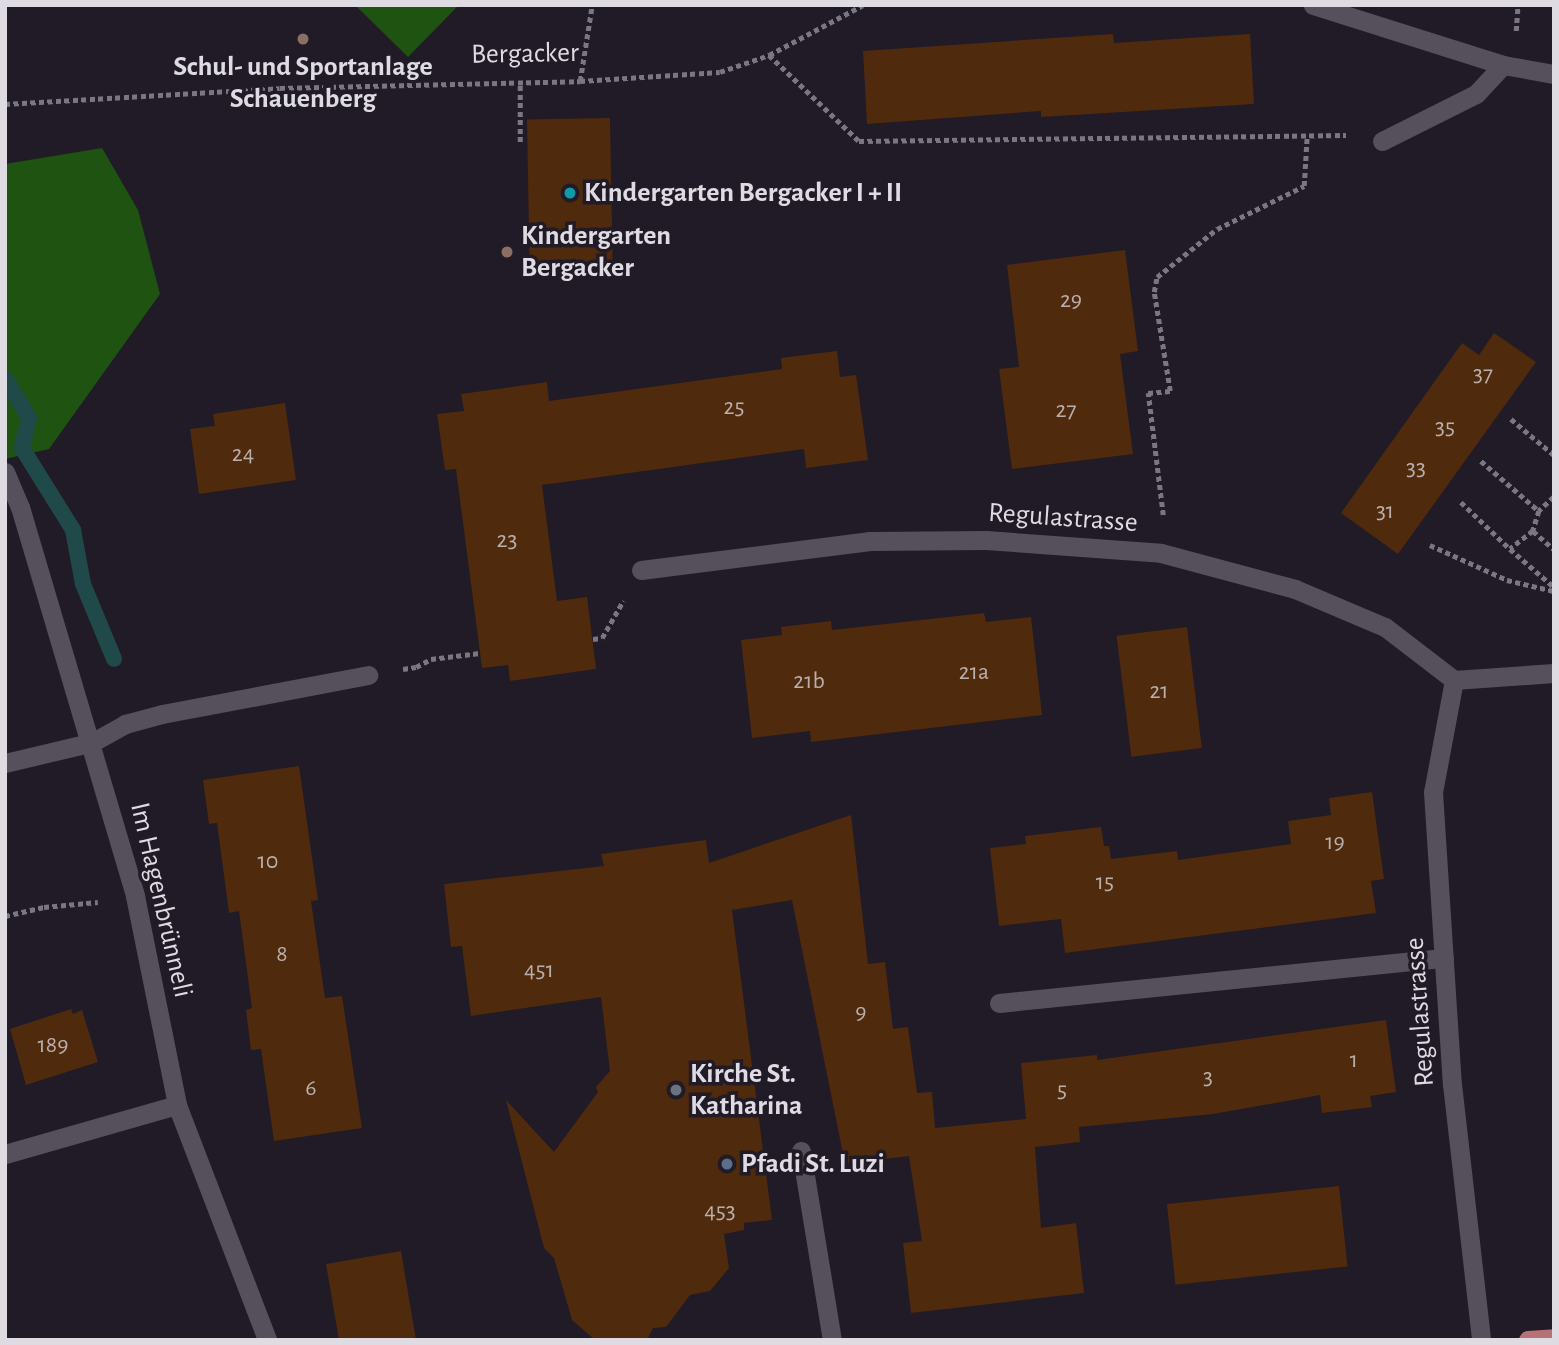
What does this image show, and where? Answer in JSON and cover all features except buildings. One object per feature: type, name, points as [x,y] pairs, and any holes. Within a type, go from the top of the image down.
[{"type":"main road","points":[[1528,1340],[1554,1338]]},
{"type":"street","points":[[1312,5],[1503,65],[1554,74]]},
{"type":"street","points":[[1382,141],[1476,94],[1503,65]]},
{"type":"street","name":"Im Hagenbrünneli","points":[[5,472],[20,507],[93,742],[135,896],[177,1105],[267,1340]]},
{"type":"street","name":"Regulastrasse","points":[[640,570],[870,541],[986,540],[1161,553],[1295,589],[1385,627],[1454,680],[1433,792],[1452,1084],[1481,1340]]},
{"type":"street","points":[[1454,680],[1554,673]]},
{"type":"street","points":[[5,763],[93,742],[125,724],[162,713],[368,675]]},
{"type":"street","points":[[999,1003],[1444,958]]},
{"type":"street","points":[[5,1154],[177,1105]]},
{"type":"street","points":[[801,1151],[832,1340]]},
{"type":"path","points":[[580,81],[592,5]]},
{"type":"path","name":"Bergacker","points":[[5,104],[279,88],[580,81],[720,72],[769,55],[863,5]]},
{"type":"path","points":[[1516,32],[1518,5]]},
{"type":"path","points":[[769,55],[859,141],[1369,135],[1382,141]]},
{"type":"path","points":[[520,83],[520,142]]},
{"type":"path","points":[[1164,526],[1148,393],[1170,391],[1154,292],[1157,277],[1217,229],[1304,186],[1307,136]]},
{"type":"path","points":[[1511,419],[1554,455]]},
{"type":"path","points":[[1481,461],[1539,511]]},
{"type":"path","points":[[1510,549],[1533,531],[1539,511],[1554,497]]},
{"type":"path","points":[[1461,502],[1554,589]]},
{"type":"path","points":[[1533,531],[1554,549]]},
{"type":"path","points":[[1430,545],[1507,580],[1554,589]]},
{"type":"path","points":[[593,639],[602,638],[640,570]]},
{"type":"path","points":[[368,675],[416,667],[431,659],[480,653]]},
{"type":"path","points":[[5,916],[44,907],[111,901]]},
{"type":"green space","points":[[355,5],[459,5],[408,57]]},
{"type":"green space","points":[[102,148],[138,210],[160,294],[49,449],[5,459],[5,164]]},
{"type":"waterway","points":[[5,378],[29,418],[22,448],[73,530],[83,584],[114,659]]},
{"type":"place","name":"Schul- und Sportanlage Schauenberg","points":[[303,39]]},
{"type":"place","name":"Kindergarten Bergacker I + II","points":[[570,193]]},
{"type":"place","name":"Kindergarten Bergacker","points":[[507,252]]},
{"type":"place","name":"Kirche St. Katharina","points":[[676,1090]]},
{"type":"place","name":"Pfadi St. Luzi","points":[[727,1164]]}]
